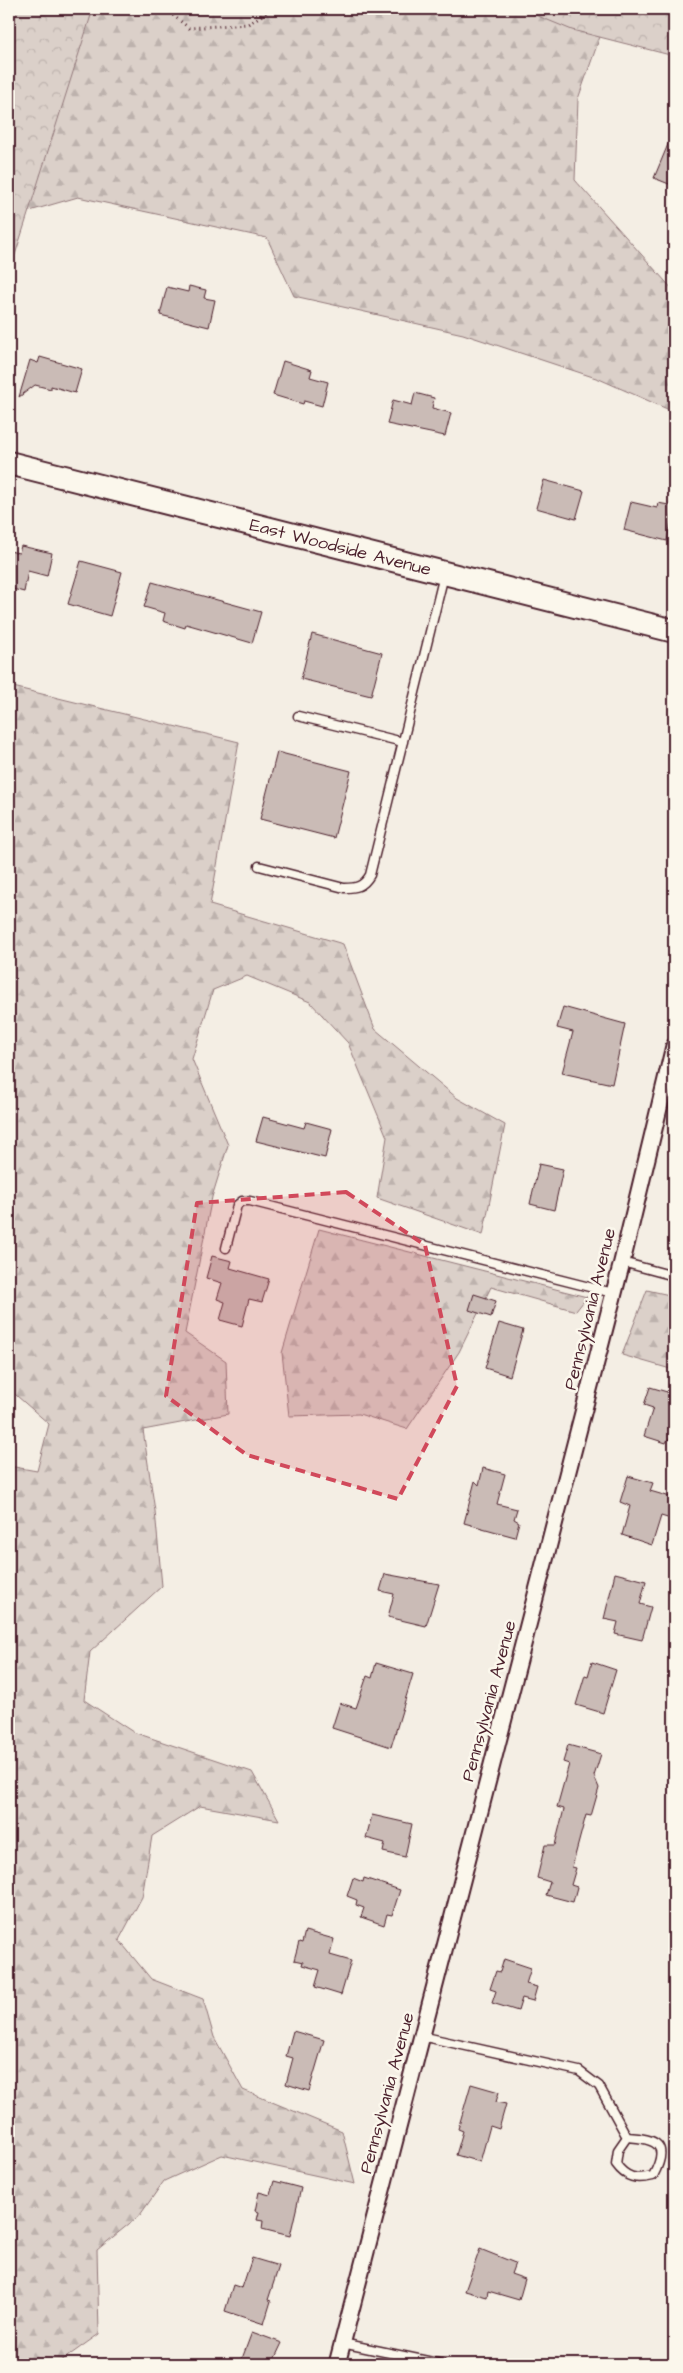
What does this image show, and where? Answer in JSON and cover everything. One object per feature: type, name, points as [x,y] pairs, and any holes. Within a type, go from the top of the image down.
[{"type":"main road","name":"East Woodside Avenue","points":[[9,463],[674,631]]},
{"type":"street","name":"Pennsylvania Avenue","points":[[337,2364],[622,1262],[674,1046]]},
{"type":"lane","points":[[259,866],[344,888],[354,888],[366,882],[370,875],[445,573]]},
{"type":"lane","points":[[298,716],[403,742]]},
{"type":"lane","points":[[226,1248],[237,1205],[242,1201],[250,1201],[613,1293]]},
{"type":"lane","points":[[622,1262],[674,1276]]},
{"type":"lane","points":[[421,2036],[579,2071],[599,2086],[627,2136]]},
{"type":"lane","points":[[627,2136],[650,2139],[658,2147],[661,2161],[653,2176],[639,2180],[624,2174],[616,2164],[618,2150],[627,2136]]},
{"type":"lane","points":[[342,2343],[442,2364]]},
{"type":"path","points":[[165,9],[189,28],[248,24],[272,9]]},
{"type":"highlighted area","points":[[346,1192],[425,1245],[457,1386],[398,1499],[247,1455],[166,1396],[197,1203]]},
{"type":"green space","points":[[9,9],[622,9],[609,11],[578,99],[575,180],[674,291],[674,412],[599,379],[463,334],[294,296],[267,238],[78,197],[9,217]]},
{"type":"green space","points":[[9,9],[93,9],[15,255],[9,254]]},
{"type":"green space","points":[[521,9],[674,9],[674,56],[572,30]]},
{"type":"green space","points":[[9,686],[239,742],[210,905],[343,944],[375,1029],[457,1098],[505,1125],[483,1235],[377,1198],[387,1137],[348,1043],[310,1002],[247,976],[213,990],[192,1059],[228,1145],[212,1197],[185,1333],[226,1361],[228,1414],[143,1430],[155,1511],[162,1586],[90,1652],[84,1700],[133,1732],[252,1772],[279,1820],[200,1806],[152,1836],[142,1897],[119,1940],[151,1979],[203,1999],[214,2037],[243,2090],[342,2131],[355,2184],[222,2155],[164,2181],[140,2215],[97,2250],[99,2334],[57,2364],[9,2364],[9,1466],[37,1471],[49,1424],[9,1389]]},
{"type":"green space","points":[[319,1229],[587,1297],[576,1311],[491,1287],[459,1352],[407,1429],[359,1414],[289,1416],[282,1353]]},
{"type":"green space","points":[[647,1290],[674,1296],[674,1370],[622,1355]]},
{"type":"building","points":[[674,130],[674,186],[654,178]]},
{"type":"building","points":[[189,286],[206,290],[204,298],[215,300],[209,327],[160,315],[167,287],[188,292]]},
{"type":"building","points":[[40,357],[82,369],[75,393],[51,386],[51,389],[35,385],[19,397],[30,360],[38,363]]},
{"type":"building","points":[[283,361],[312,370],[310,377],[328,382],[322,406],[304,401],[303,404],[273,395]]},
{"type":"building","points":[[415,393],[434,398],[432,408],[451,413],[445,436],[387,424],[393,400],[412,405]]},
{"type":"building","points":[[544,480],[584,491],[576,519],[536,508]]},
{"type":"building","points":[[631,502],[657,508],[658,503],[674,506],[667,541],[624,530]]},
{"type":"building","points":[[21,546],[52,553],[47,576],[28,571],[24,592],[9,588],[9,551],[19,553]]},
{"type":"building","points":[[81,561],[122,572],[110,616],[68,604]]},
{"type":"building","points":[[152,582],[261,612],[252,643],[186,624],[185,628],[163,621],[165,613],[144,607]]},
{"type":"building","points":[[312,634],[382,653],[371,696],[301,679]]},
{"type":"building","points":[[277,752],[351,771],[334,838],[260,819]]},
{"type":"building","points":[[563,1007],[625,1024],[612,1084],[562,1073],[573,1032],[557,1028]]},
{"type":"building","points":[[263,1117],[304,1128],[306,1122],[332,1129],[325,1158],[256,1141]]},
{"type":"building","points":[[539,1164],[563,1169],[554,1210],[530,1204]]},
{"type":"building","points":[[212,1256],[232,1261],[230,1268],[269,1279],[262,1302],[249,1299],[242,1326],[220,1320],[225,1302],[217,1299],[222,1283],[206,1278]]},
{"type":"building","points":[[474,1294],[496,1301],[491,1317],[469,1310]]},
{"type":"building","points":[[499,1323],[523,1330],[510,1376],[485,1368]]},
{"type":"building","points":[[650,1387],[674,1394],[674,1409],[670,1421],[674,1423],[674,1441],[668,1439],[666,1443],[644,1436],[653,1408],[644,1405]]},
{"type":"building","points":[[483,1468],[505,1474],[497,1504],[517,1509],[514,1519],[519,1522],[515,1537],[464,1523],[475,1481],[479,1485]]},
{"type":"building","points":[[628,1476],[653,1483],[650,1491],[674,1498],[674,1520],[661,1516],[652,1545],[622,1535],[630,1506],[620,1502]]},
{"type":"building","points":[[615,1573],[646,1581],[640,1604],[651,1607],[642,1640],[615,1634],[618,1622],[604,1619]]},
{"type":"building","points":[[385,1574],[439,1584],[426,1626],[388,1617],[394,1594],[380,1591]]},
{"type":"building","points":[[592,1662],[616,1670],[603,1713],[576,1705],[585,1675],[588,1676]]},
{"type":"building","points":[[376,1663],[413,1674],[391,1747],[332,1728],[340,1703],[356,1708],[367,1676],[372,1678]]},
{"type":"building","points":[[568,1745],[601,1754],[594,1776],[599,1788],[591,1816],[586,1815],[572,1867],[576,1868],[571,1885],[577,1887],[573,1902],[546,1895],[550,1882],[537,1878],[545,1845],[555,1845],[564,1809],[557,1807],[569,1764],[563,1762]]},
{"type":"building","points":[[372,1815],[412,1824],[405,1857],[383,1852],[385,1843],[366,1838]]},
{"type":"building","points":[[353,1878],[363,1882],[364,1878],[400,1890],[392,1915],[387,1914],[384,1925],[361,1917],[364,1908],[356,1905],[357,1900],[347,1896]]},
{"type":"building","points":[[305,1931],[334,1939],[330,1955],[351,1961],[341,1995],[315,1987],[320,1970],[302,1965],[303,1962],[294,1960],[299,1942],[302,1943]]},
{"type":"building","points":[[504,1959],[531,1968],[526,1984],[537,1987],[533,2001],[522,1998],[518,2011],[492,2003],[496,1991],[490,1989],[496,1971],[500,1972]]},
{"type":"building","points":[[293,2031],[324,2040],[309,2091],[286,2084],[293,2058],[286,2056]]},
{"type":"building","points":[[471,2084],[499,2092],[496,2102],[506,2104],[499,2129],[490,2126],[480,2162],[456,2155],[463,2131],[458,2129]]},
{"type":"building","points":[[274,2181],[301,2188],[290,2236],[262,2229],[263,2221],[257,2220],[259,2212],[255,2211],[259,2192],[270,2195]]},
{"type":"building","points":[[480,2249],[515,2263],[511,2274],[525,2279],[519,2300],[488,2291],[487,2297],[465,2291]]},
{"type":"building","points":[[252,2258],[279,2266],[268,2300],[271,2301],[264,2324],[225,2311],[233,2285],[242,2288]]},
{"type":"building","points":[[252,2332],[282,2343],[272,2364],[240,2364]]}]
